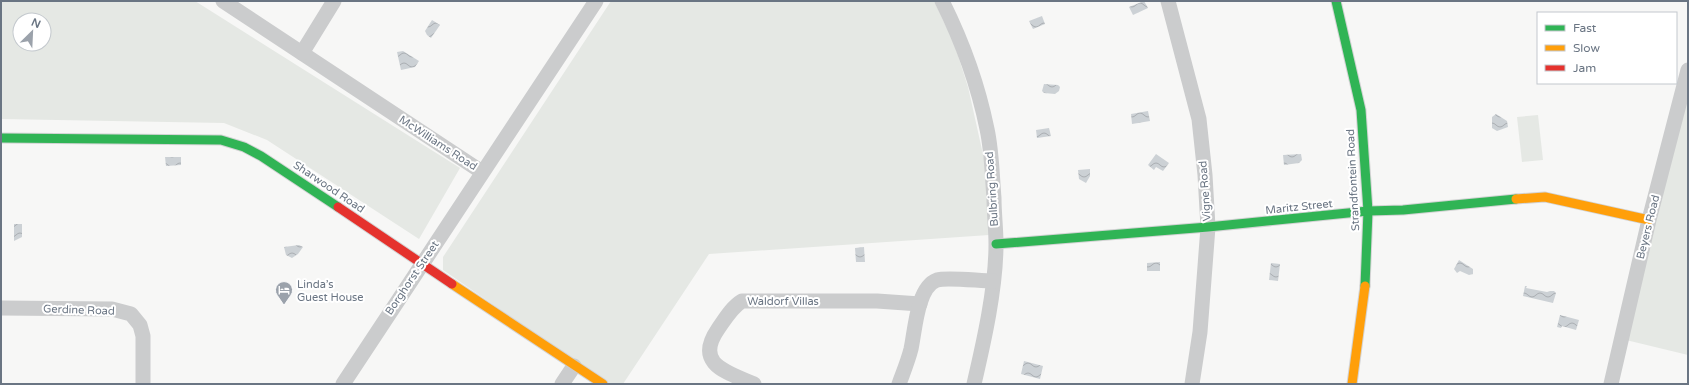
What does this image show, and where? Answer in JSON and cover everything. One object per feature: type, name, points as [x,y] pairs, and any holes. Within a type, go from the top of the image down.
[{"type":"street","name":"McWilliams Road","points":[[223,1],[482,172],[596,1]]},
{"type":"street","points":[[302,53],[334,1]]},
{"type":"street","name":"Bulbring Road","points":[[942,1],[962,45],[979,98],[987,129],[992,164],[996,244],[993,281],[984,339],[974,384]]},
{"type":"street","name":"Vigne Road","points":[[1168,1],[1199,119],[1208,227],[1200,332],[1192,384]]},
{"type":"street","name":"Strandfontein Road","points":[[1336,1],[1361,110],[1368,212],[1365,284],[1352,384]]},
{"type":"street","name":"Beyers Road","points":[[1611,384],[1649,220],[1688,70]]},
{"type":"street","name":"Sharwood Road","points":[[1,138],[221,140],[244,147],[261,156],[603,384]]},
{"type":"street","name":"Borghorst Street","points":[[343,384],[482,172]]},
{"type":"street","name":"Maritz Street","points":[[996,244],[1544,197],[1568,201],[1649,220]]},
{"type":"street","points":[[899,384],[910,350],[920,304],[924,292],[931,283],[943,279],[993,281]]},
{"type":"street","name":"Waldorf Villas","points":[[754,384],[725,372],[710,359],[709,353],[710,340],[731,311],[742,301],[883,301],[920,304]]},
{"type":"street","name":"Gerdine Road","points":[[1,308],[112,309],[131,314],[140,325],[143,336],[143,384]]},
{"type":"street","points":[[562,384],[574,366]]},
{"type":"shaded area","points":[[1,1],[195,1],[460,168],[419,239],[267,140],[224,123],[1,119]]},
{"type":"shaded area","points":[[611,1],[934,1],[954,43],[968,87],[986,168],[989,235],[709,254],[623,384],[608,384],[443,270],[443,257]]},
{"type":"shaded area","points":[[1688,86],[1688,355],[1626,340]]},
{"type":"shaded area","points":[[1538,115],[1543,160],[1522,162],[1517,117]]},
{"type":"water","points":[[1144,1],[1148,8],[1133,15],[1129,7]]},
{"type":"water","points":[[1042,16],[1045,24],[1033,29],[1029,21]]},
{"type":"water","points":[[432,20],[440,25],[431,38],[425,31]]},
{"type":"water","points":[[403,51],[419,61],[415,67],[401,70],[397,52]]},
{"type":"water","points":[[1044,84],[1058,85],[1060,87],[1059,91],[1055,94],[1044,93],[1042,91]]},
{"type":"water","points":[[1148,111],[1150,121],[1132,124],[1131,114]]},
{"type":"water","points":[[1496,114],[1507,121],[1508,127],[1497,131],[1492,128],[1492,117]]},
{"type":"water","points":[[1049,128],[1051,136],[1037,138],[1036,130]]},
{"type":"water","points":[[1156,154],[1169,163],[1163,171],[1156,167],[1154,170],[1148,165]]},
{"type":"water","points":[[1301,154],[1302,160],[1299,163],[1284,165],[1283,155]]},
{"type":"water","points":[[165,157],[181,157],[181,165],[166,166]]},
{"type":"water","points":[[1090,169],[1090,176],[1086,183],[1079,179],[1078,170]]},
{"type":"water","points":[[14,224],[22,224],[22,237],[14,241]]},
{"type":"water","points":[[299,245],[303,247],[298,254],[292,258],[286,255],[284,247]]},
{"type":"water","points":[[864,247],[865,262],[856,262],[855,248]]},
{"type":"water","points":[[1459,260],[1473,269],[1473,274],[1469,275],[1460,271],[1457,273],[1454,269]]},
{"type":"water","points":[[1160,262],[1160,271],[1147,271],[1147,263]]},
{"type":"water","points":[[1271,263],[1280,264],[1278,281],[1269,280]]},
{"type":"water","points":[[1525,286],[1527,286],[1526,288],[1547,292],[1554,291],[1556,293],[1553,303],[1523,296]]},
{"type":"water","points":[[1560,315],[1579,320],[1576,330],[1562,326],[1561,328],[1557,327]]},
{"type":"water","points":[[1024,361],[1043,366],[1040,379],[1021,374]]},
{"type":"traffic: fast","points":[[1336,1],[1361,110],[1368,211],[1365,286]]},
{"type":"traffic: fast","points":[[1,138],[221,140],[244,147],[261,156],[338,207]]},
{"type":"traffic: fast","points":[[996,244],[1208,227],[1368,211],[1403,210],[1516,199]]},
{"type":"traffic: slow","points":[[1516,199],[1545,197],[1649,220]]},
{"type":"traffic: slow","points":[[452,284],[603,384]]},
{"type":"traffic: slow","points":[[1352,384],[1365,286]]},
{"type":"traffic: jam","points":[[338,207],[452,284]]},
{"type":"place","name":"Linda’s Guest House","points":[[284,305]]}]
